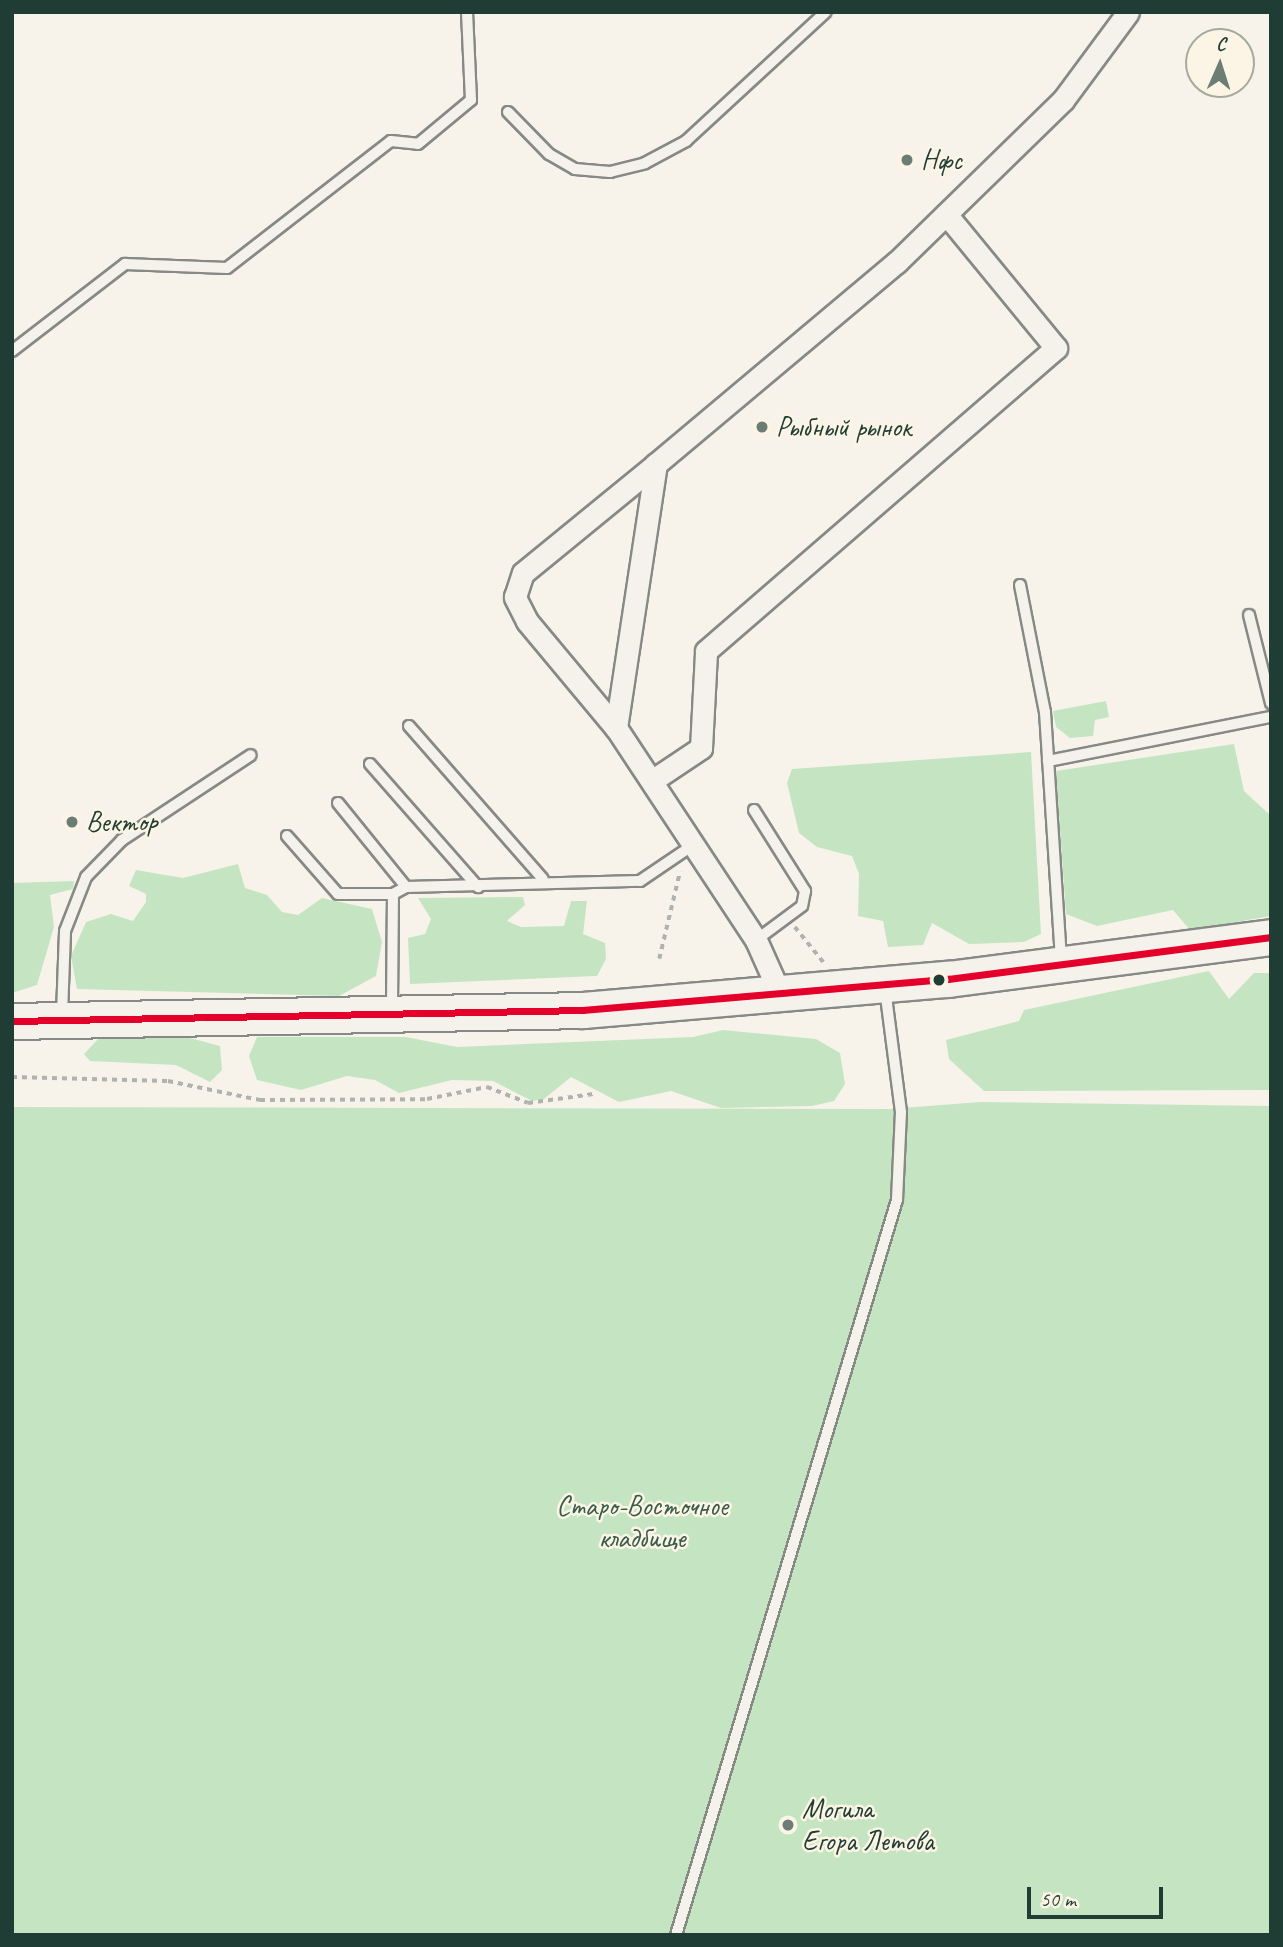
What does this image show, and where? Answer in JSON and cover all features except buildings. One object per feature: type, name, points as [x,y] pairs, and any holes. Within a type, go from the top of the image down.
[{"type":"main road","points":[[12,1021],[392,1016],[781,996],[885,986],[1271,937]]},
{"type":"street","points":[[781,996],[756,940],[690,848],[653,780],[616,728],[527,621],[515,597],[523,573],[656,464],[946,214],[1063,100],[1128,12]]},
{"type":"street","points":[[653,780],[701,748],[706,651],[1056,348],[946,214]]},
{"type":"street","points":[[616,728],[656,464]]},
{"type":"lane","points":[[12,351],[125,264],[227,268],[391,141],[418,144],[471,100],[467,12]]},
{"type":"lane","points":[[508,112],[549,154],[575,169],[610,173],[645,163],[685,141],[826,12]]},
{"type":"lane","points":[[1020,585],[1048,761],[1061,964]]},
{"type":"lane","points":[[1249,615],[1271,703]]},
{"type":"lane","points":[[1048,761],[1271,717]]},
{"type":"lane","points":[[409,726],[543,879]]},
{"type":"lane","points":[[62,1021],[65,931],[86,877],[122,840],[251,755]]},
{"type":"lane","points":[[370,764],[478,887]]},
{"type":"lane","points":[[338,803],[406,887]]},
{"type":"lane","points":[[754,810],[800,874],[802,906],[789,919],[756,940]]},
{"type":"lane","points":[[287,836],[338,894],[393,894],[406,887],[478,887],[543,879],[608,886],[640,881],[690,848]]},
{"type":"lane","points":[[392,1016],[393,894]]},
{"type":"lane","points":[[676,1935],[897,1200],[901,1112],[885,986]]},
{"type":"path","points":[[659,959],[690,848]]},
{"type":"path","points":[[789,919],[831,971]]},
{"type":"path","points":[[12,1077],[168,1081],[260,1100],[427,1099],[487,1087],[528,1103],[593,1094]]},
{"type":"green space","points":[[1106,701],[1109,717],[1095,720],[1093,736],[1070,738],[1056,727],[1053,711]]},
{"type":"green space","points":[[1234,744],[1244,791],[1271,816],[1271,916],[1190,930],[1173,910],[1097,926],[1066,914],[1056,771]]},
{"type":"green space","points":[[1031,752],[1041,934],[1024,942],[969,944],[932,923],[923,945],[888,947],[883,921],[858,916],[859,874],[852,856],[817,847],[799,833],[787,783],[792,769]]},
{"type":"green space","points":[[238,864],[245,888],[267,895],[282,912],[298,915],[322,898],[372,909],[382,942],[376,976],[339,996],[77,989],[71,956],[86,922],[111,914],[133,921],[146,902],[146,894],[129,886],[136,870],[183,878]]},
{"type":"green space","points":[[74,881],[73,889],[50,895],[54,927],[37,985],[12,993],[12,883]]},
{"type":"green space","points":[[523,897],[525,905],[507,921],[521,927],[564,926],[571,901],[587,901],[583,934],[605,943],[606,959],[597,976],[410,984],[408,938],[425,934],[431,919],[418,898]]},
{"type":"green space","points":[[1209,971],[1229,999],[1254,973],[1271,973],[1271,1090],[984,1091],[949,1059],[946,1040],[1019,1021],[1024,1010]]},
{"type":"green space","points":[[723,1030],[816,1039],[840,1053],[845,1084],[834,1101],[812,1106],[721,1108],[671,1091],[619,1102],[571,1077],[544,1099],[532,1101],[493,1081],[452,1080],[399,1093],[375,1080],[347,1076],[301,1090],[257,1080],[249,1056],[257,1037],[406,1037],[457,1047],[693,1037]]},
{"type":"green space","points":[[100,1037],[186,1037],[220,1046],[222,1070],[210,1082],[176,1065],[90,1061],[84,1054]]},
{"type":"green space","name":"Старо-Восточное кладбище","points":[[980,1102],[1271,1106],[1271,1935],[12,1935],[12,1107],[889,1109]]},
{"type":"transit line","points":[[12,1021],[583,1010],[948,979],[1271,937]]},
{"type":"place","name":"Нфс","points":[[907,160]]},
{"type":"place","name":"Рыбный рынок","points":[[762,427]]},
{"type":"place","name":"Вектор","points":[[72,822]]},
{"type":"place","name":"Могила Егора Летова","points":[[788,1825]]}]
